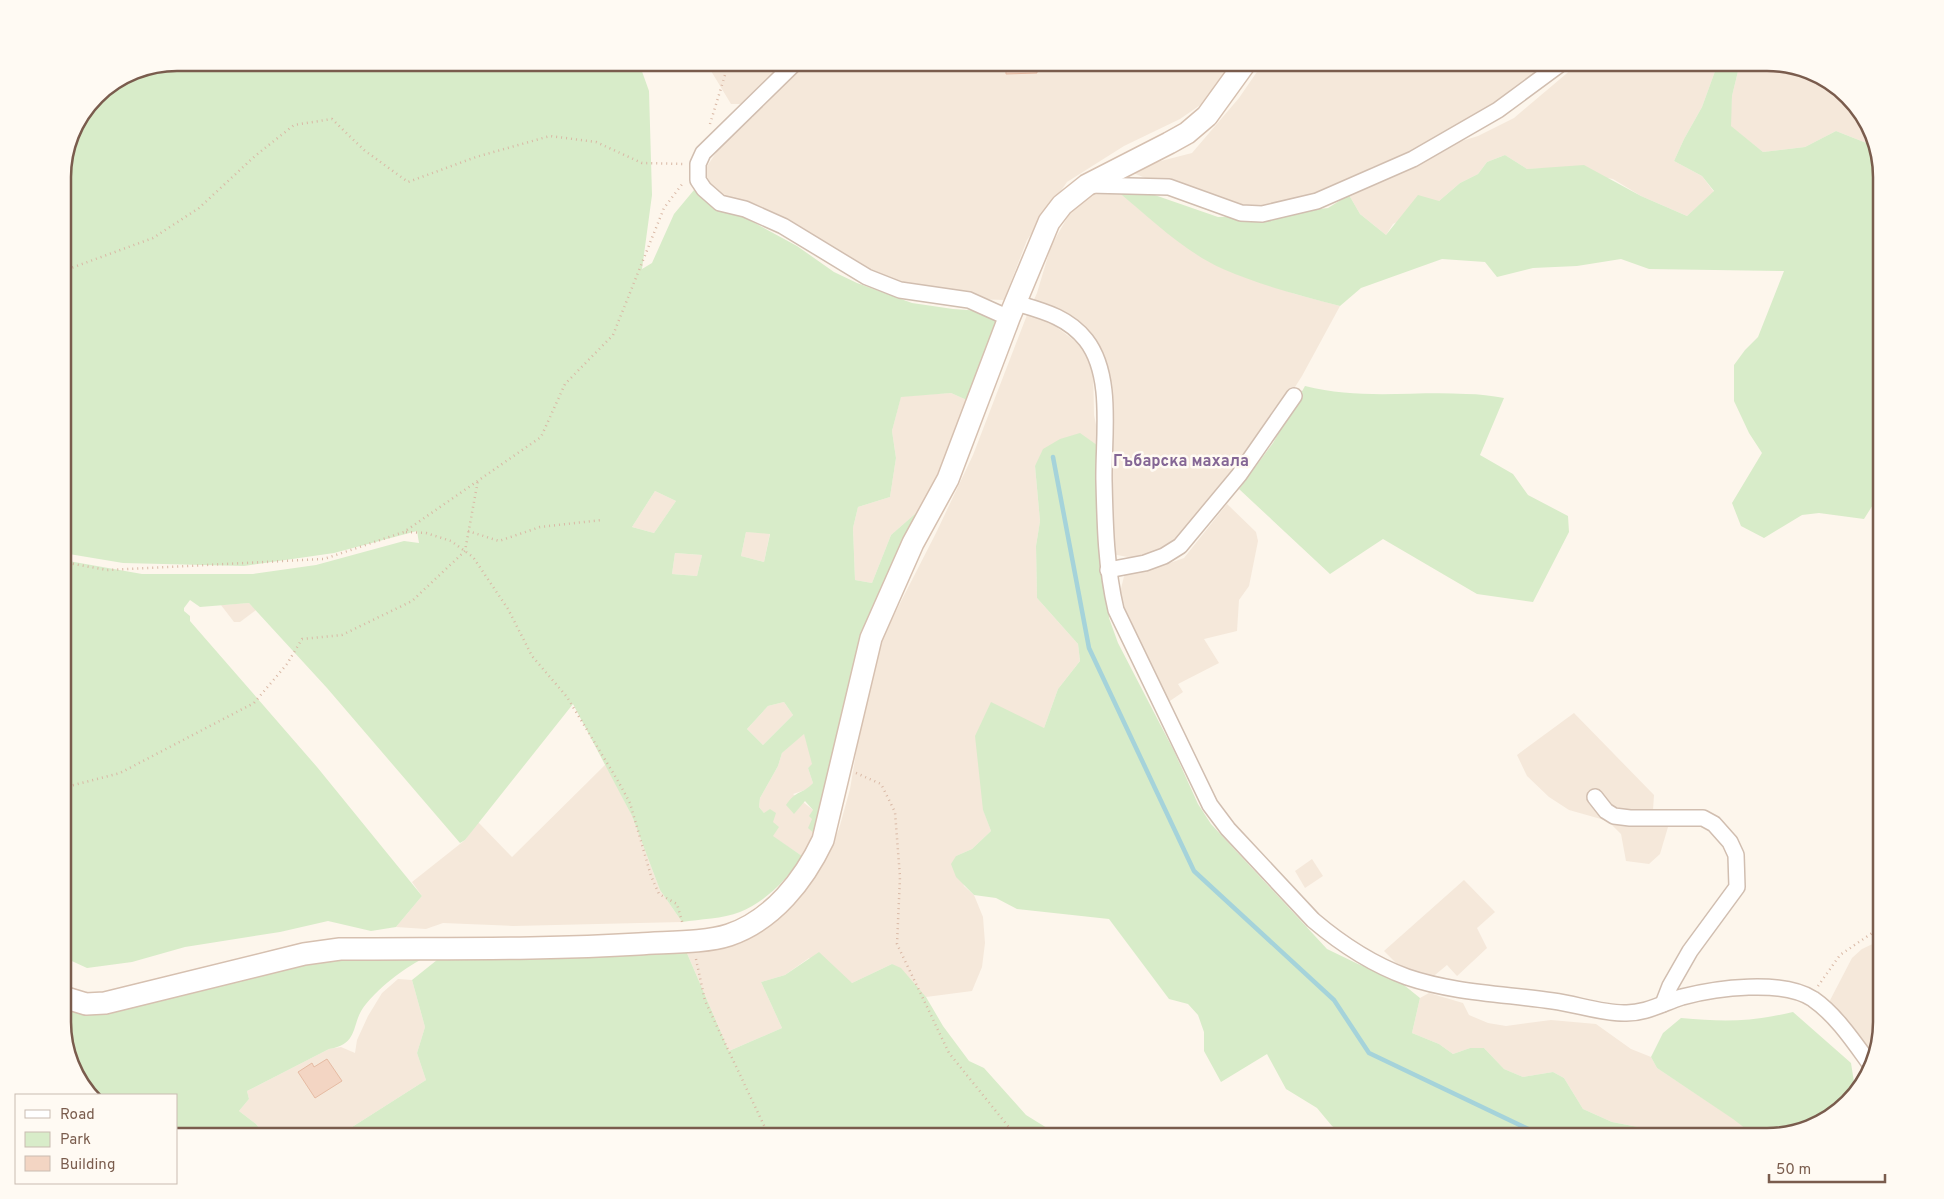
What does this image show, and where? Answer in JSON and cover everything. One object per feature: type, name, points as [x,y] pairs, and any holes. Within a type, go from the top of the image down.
[{"type":"street","points":[[787,71],[703,153],[698,164],[698,180],[704,189],[720,203],[745,209],[783,226],[867,277],[900,290],[969,300],[1013,311],[1061,317],[1087,341],[1097,361],[1105,400],[1104,479],[1108,570],[1116,610],[1210,805],[1228,829],[1313,920],[1328,933],[1379,963],[1406,976],[1441,986],[1554,1001],[1624,1013],[1644,1011],[1663,1004],[1721,989],[1766,988],[1793,991],[1811,998],[1834,1020],[1866,1059]]},
{"type":"street","points":[[71,999],[86,1004],[105,1003],[304,954],[340,949],[591,947],[694,940],[729,935],[754,922],[779,904],[811,864],[823,840],[871,638],[914,543],[948,479],[1049,222],[1062,205],[1087,185],[1187,133],[1207,116],[1240,71]]},
{"type":"street","points":[[1087,185],[1169,187],[1241,213],[1262,214],[1308,203],[1413,159],[1498,110],[1550,71]]},
{"type":"street","points":[[1108,570],[1144,563],[1164,556],[1180,546],[1239,475],[1294,396]]},
{"type":"street","points":[[1595,797],[1606,811],[1614,816],[1630,818],[1664,816],[1703,818],[1714,824],[1730,842],[1736,855],[1737,887],[1723,909],[1690,951],[1670,986],[1663,1004]]},
{"type":"path","points":[[71,268],[153,238],[199,208],[255,156],[294,125],[332,119],[364,150],[408,182],[476,157],[550,136],[596,142],[642,163],[698,164]]},
{"type":"path","points":[[71,563],[107,570],[324,559],[404,532],[540,437],[565,384],[613,335],[664,208]]},
{"type":"path","points":[[71,786],[120,773],[254,703],[287,664],[302,639],[342,634],[412,600],[465,551],[478,480]]},
{"type":"path","points":[[468,531],[499,541],[540,527],[602,520]]},
{"type":"path","points":[[404,532],[426,533],[451,541],[473,557],[508,609],[532,656],[567,698],[618,781],[630,803],[659,894],[677,904],[694,940],[695,963],[705,1001],[766,1128]]},
{"type":"path","points":[[840,765],[880,784],[895,812],[900,876],[897,944],[949,1053],[1010,1128]]},
{"type":"path","points":[[1811,998],[1840,955],[1873,932]]},
{"type":"shaded area","points":[[711,71],[1231,71],[1212,97],[1180,119],[1124,146],[1067,182],[1027,240],[1004,300],[948,298],[914,293],[716,194],[704,171],[721,145],[736,127],[753,117],[749,104],[731,104]]},
{"type":"shaded area","points":[[1258,71],[1550,71],[1525,95],[1420,149],[1372,167],[1337,190],[1311,202],[1245,209],[1210,204],[1133,173],[1153,163],[1192,153],[1239,98]]},
{"type":"shaded area","points":[[1570,71],[1715,71],[1702,107],[1674,161],[1702,176],[1714,192],[1687,216],[1641,196],[1613,179],[1550,168],[1527,169],[1505,155],[1487,162],[1478,174],[1460,183],[1439,201],[1393,224],[1386,235],[1360,214],[1349,195],[1452,144],[1478,136],[1514,118]]},
{"type":"shaded area","points":[[1738,71],[1781,72],[1808,79],[1820,85],[1842,102],[1859,124],[1867,143],[1836,131],[1805,147],[1763,152],[1730,126],[1732,96]]},
{"type":"shaded area","points":[[1117,191],[1181,243],[1222,268],[1295,294],[1340,306],[1302,376],[1262,439],[1187,538],[1143,560],[1112,554],[1106,434],[1087,338],[1031,306],[1037,293],[1051,246],[1071,211],[1090,192]]},
{"type":"shaded area","points":[[1027,315],[1043,317],[1083,347],[1093,365],[1094,415],[1099,439],[1097,445],[1080,434],[1035,466],[1040,521],[1036,546],[1037,598],[1078,644],[1080,661],[1058,689],[1044,728],[983,809],[991,831],[972,849],[956,856],[964,886],[974,895],[983,917],[985,943],[982,967],[972,991],[926,997],[892,964],[852,983],[809,958],[785,975],[761,982],[782,1028],[729,1051],[683,944],[795,898],[826,858],[839,829],[850,789],[872,658],[936,533],[973,455]]},
{"type":"shaded area","points":[[951,393],[969,401],[952,450],[923,507],[891,535],[872,583],[855,580],[853,528],[858,507],[890,497],[896,458],[892,431],[901,396]]},
{"type":"shaded area","points":[[655,491],[676,501],[654,533],[632,527]]},
{"type":"shaded area","points":[[1227,504],[1256,532],[1258,541],[1249,586],[1239,600],[1237,631],[1204,639],[1219,663],[1178,684],[1183,692],[1164,705],[1117,605],[1127,564],[1158,567],[1184,558]]},
{"type":"shaded area","points":[[746,532],[770,533],[764,562],[741,556]]},
{"type":"shaded area","points":[[675,553],[702,555],[697,576],[672,574]]},
{"type":"shaded area","points":[[249,603],[256,610],[240,622],[234,622],[221,605]]},
{"type":"shaded area","points":[[784,702],[793,715],[763,745],[747,729],[768,706]]},
{"type":"shaded area","points":[[1574,713],[1654,795],[1652,825],[1668,827],[1660,854],[1649,864],[1626,861],[1621,834],[1608,821],[1569,810],[1549,797],[1527,776],[1517,755]]},
{"type":"shaded area","points":[[804,733],[813,764],[808,768],[813,783],[808,789],[793,794],[813,810],[816,835],[802,856],[772,836],[764,813],[759,807],[760,798],[778,766],[782,753]]},
{"type":"shaded area","points":[[606,764],[632,816],[660,890],[682,922],[513,926],[443,923],[426,929],[396,927],[422,896],[412,882],[465,840],[478,822],[512,857]]},
{"type":"shaded area","points":[[1312,859],[1323,876],[1305,888],[1295,871]]},
{"type":"shaded area","points":[[1464,880],[1495,912],[1477,928],[1487,948],[1457,976],[1447,965],[1424,984],[1407,974],[1384,951]]},
{"type":"shaded area","points":[[1873,944],[1873,1022],[1872,1036],[1866,1060],[1826,1008],[1852,958],[1862,949]]},
{"type":"shaded area","points":[[398,979],[412,980],[425,1027],[417,1053],[426,1080],[351,1128],[259,1128],[239,1111],[249,1099],[247,1091],[329,1049],[341,1047],[355,1053],[357,1040],[368,1016],[382,993]]},
{"type":"shaded area","points":[[1429,993],[1463,1003],[1469,1015],[1488,1023],[1506,1026],[1551,1020],[1596,1024],[1631,1049],[1651,1057],[1657,1068],[1745,1128],[1639,1128],[1612,1122],[1583,1109],[1564,1078],[1553,1072],[1523,1077],[1504,1069],[1484,1048],[1470,1048],[1453,1054],[1439,1044],[1412,1033],[1420,998]]},
{"type":"green space","points":[[177,71],[642,71],[649,91],[652,195],[642,269],[652,263],[674,214],[694,190],[797,246],[834,272],[857,283],[912,303],[953,309],[995,312],[1005,315],[969,401],[951,393],[901,397],[892,431],[896,458],[890,497],[858,507],[853,528],[855,580],[872,583],[891,535],[923,507],[816,835],[808,828],[812,819],[809,816],[813,810],[805,801],[794,814],[786,805],[793,796],[813,783],[808,768],[812,764],[804,734],[782,753],[778,766],[760,798],[759,807],[764,813],[770,809],[776,813],[773,822],[779,827],[773,836],[802,856],[783,881],[767,896],[749,908],[733,914],[682,922],[660,890],[632,816],[573,704],[465,840],[460,843],[327,688],[249,603],[200,607],[190,600],[184,611],[190,616],[190,621],[317,767],[422,896],[396,927],[371,931],[328,921],[280,932],[185,947],[132,962],[87,968],[71,961],[71,561],[142,574],[253,574],[316,565],[404,541],[419,543],[417,531],[334,553],[244,566],[123,563],[71,554],[71,170],[79,136],[85,124],[102,102],[124,85],[156,73]],"holes":[[[655,491],[676,501],[654,533],[632,527]],[[746,532],[770,534],[764,562],[741,556]],[[675,553],[702,555],[697,576],[672,574]],[[784,702],[793,715],[763,745],[747,729],[768,706]]]},
{"type":"green space","points":[[1715,71],[1738,71],[1732,96],[1731,126],[1763,152],[1805,147],[1836,131],[1867,143],[1873,170],[1873,505],[1864,519],[1819,513],[1802,515],[1764,538],[1741,526],[1732,503],[1762,453],[1749,433],[1734,401],[1734,365],[1758,337],[1784,271],[1649,269],[1621,259],[1577,266],[1533,268],[1497,277],[1485,262],[1442,259],[1361,288],[1340,306],[1266,285],[1208,262],[1181,244],[1117,191],[1143,191],[1218,217],[1258,216],[1328,208],[1349,195],[1360,214],[1386,235],[1418,195],[1439,201],[1460,183],[1478,174],[1487,162],[1505,155],[1527,169],[1584,165],[1641,196],[1687,216],[1714,191],[1702,176],[1674,161],[1702,107]]},
{"type":"green space","points":[[1305,386],[1345,393],[1446,393],[1504,398],[1480,455],[1513,474],[1528,495],[1568,516],[1569,532],[1533,602],[1477,594],[1383,539],[1330,574],[1239,489],[1273,443]]},
{"type":"green space","points":[[1080,433],[1097,445],[1102,459],[1109,618],[1118,643],[1174,751],[1198,804],[1211,824],[1327,949],[1358,964],[1394,977],[1420,998],[1412,1033],[1439,1044],[1453,1054],[1470,1048],[1484,1048],[1504,1069],[1523,1077],[1553,1072],[1564,1078],[1583,1109],[1612,1122],[1639,1128],[1335,1128],[1317,1108],[1286,1089],[1267,1054],[1221,1082],[1204,1051],[1204,1032],[1198,1015],[1188,1004],[1169,999],[1109,919],[1017,909],[996,898],[974,895],[956,877],[951,864],[956,856],[972,849],[991,831],[983,810],[975,736],[991,702],[1044,728],[1058,689],[1080,661],[1078,644],[1037,598],[1036,546],[1040,521],[1035,466],[1043,449],[1060,439]]},
{"type":"green space","points":[[683,944],[729,1051],[782,1028],[761,982],[785,975],[819,952],[852,983],[892,964],[901,968],[926,997],[943,1026],[969,1061],[984,1068],[1026,1115],[1047,1128],[351,1128],[426,1080],[417,1053],[425,1027],[412,980],[452,948]]},
{"type":"green space","points":[[441,948],[401,972],[383,986],[361,1011],[354,1031],[346,1042],[247,1091],[249,1099],[239,1111],[259,1128],[178,1128],[178,1094],[99,1094],[97,1092],[82,1069],[73,1043],[71,1002],[251,969]]},
{"type":"green space","points":[[1793,1012],[1851,1063],[1854,1082],[1842,1097],[1820,1114],[1808,1120],[1781,1127],[1745,1128],[1657,1068],[1651,1057],[1663,1033],[1681,1018],[1737,1020],[1764,1018]]},
{"type":"building","points":[[1006,71],[1037,71],[1037,73],[1006,74]]},
{"type":"building","points":[[327,1059],[342,1081],[315,1098],[298,1072],[312,1063],[314,1067]]},
{"type":"waterway","points":[[1053,457],[1089,648],[1194,871],[1334,1000],[1369,1053],[1526,1128]]},
{"type":"district","name":"Гъбарска махала","points":[[1181,462]]}]
